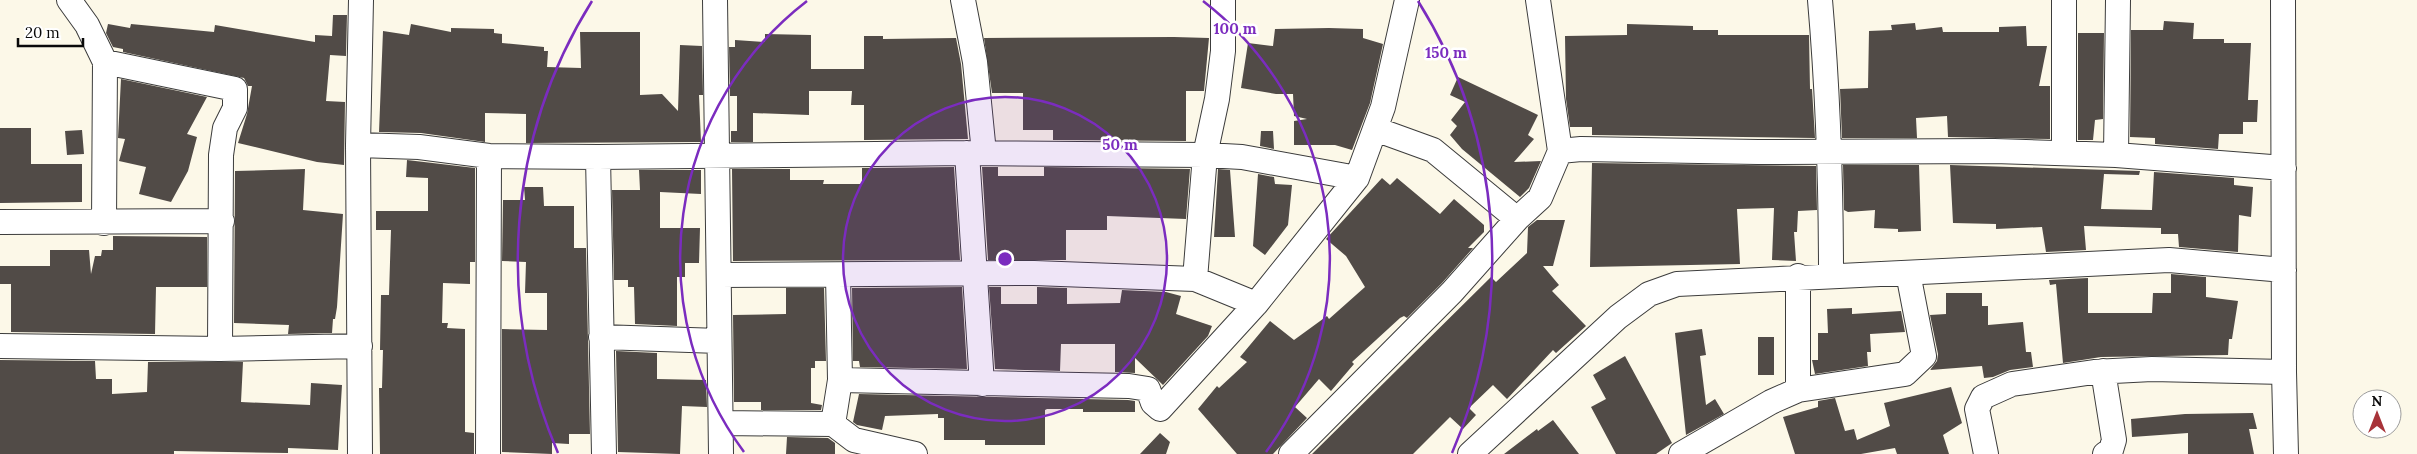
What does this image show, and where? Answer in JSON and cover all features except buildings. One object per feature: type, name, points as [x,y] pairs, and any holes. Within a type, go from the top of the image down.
[{"type":"street","points":[[69,0],[87,26],[105,62],[104,222]]},
{"type":"street","points":[[360,454],[358,145],[361,0]]},
{"type":"street","points":[[715,0],[721,454]]},
{"type":"street","points":[[963,0],[975,62],[976,274],[982,384]]},
{"type":"street","points":[[1195,279],[1205,155],[1217,99],[1223,51],[1223,0]]},
{"type":"street","points":[[840,380],[1129,386],[1148,390],[1153,403],[1160,409],[1256,304],[1357,178],[1383,107],[1407,0]]},
{"type":"street","points":[[1291,454],[1452,292],[1517,219],[1540,198],[1560,152],[1538,0]]},
{"type":"street","points":[[1820,0],[1828,90],[1830,275]]},
{"type":"street","points":[[2064,0],[2064,153]]},
{"type":"street","points":[[2116,155],[2118,0]]},
{"type":"street","points":[[2283,0],[2286,454]]},
{"type":"street","points":[[105,62],[235,89],[235,108],[225,128],[221,155],[220,349]]},
{"type":"street","points":[[1375,129],[1433,150],[1517,219]]},
{"type":"street","points":[[358,145],[419,147],[489,156],[598,157],[976,152],[1205,155],[1242,157],[1357,178]]},
{"type":"street","points":[[1560,152],[1581,149],[1994,151],[2116,155],[2284,168]]},
{"type":"street","points":[[488,454],[489,156]]},
{"type":"street","points":[[598,157],[604,454]]},
{"type":"street","points":[[0,222],[222,222]]},
{"type":"street","points":[[1475,452],[1618,317],[1649,294],[1677,284],[1798,276],[1908,273],[2169,260],[2284,270]]},
{"type":"street","points":[[719,275],[1034,273],[1195,279],[1256,304]]},
{"type":"street","points":[[1681,454],[1771,402],[1798,390],[1905,374],[1914,368],[1924,356],[1908,273]]},
{"type":"street","points":[[833,424],[840,380],[838,275]]},
{"type":"street","points":[[1798,276],[1798,390]]},
{"type":"street","points":[[601,337],[719,341]]},
{"type":"street","points":[[0,346],[220,349],[360,346]]},
{"type":"street","points":[[1986,454],[1978,424],[1978,409],[1984,397],[2012,384],[2103,372],[2152,369],[2284,372]]},
{"type":"street","points":[[2103,372],[2114,440],[2111,450],[2105,454]]},
{"type":"street","points":[[721,423],[833,424],[853,447],[915,454]]}]
